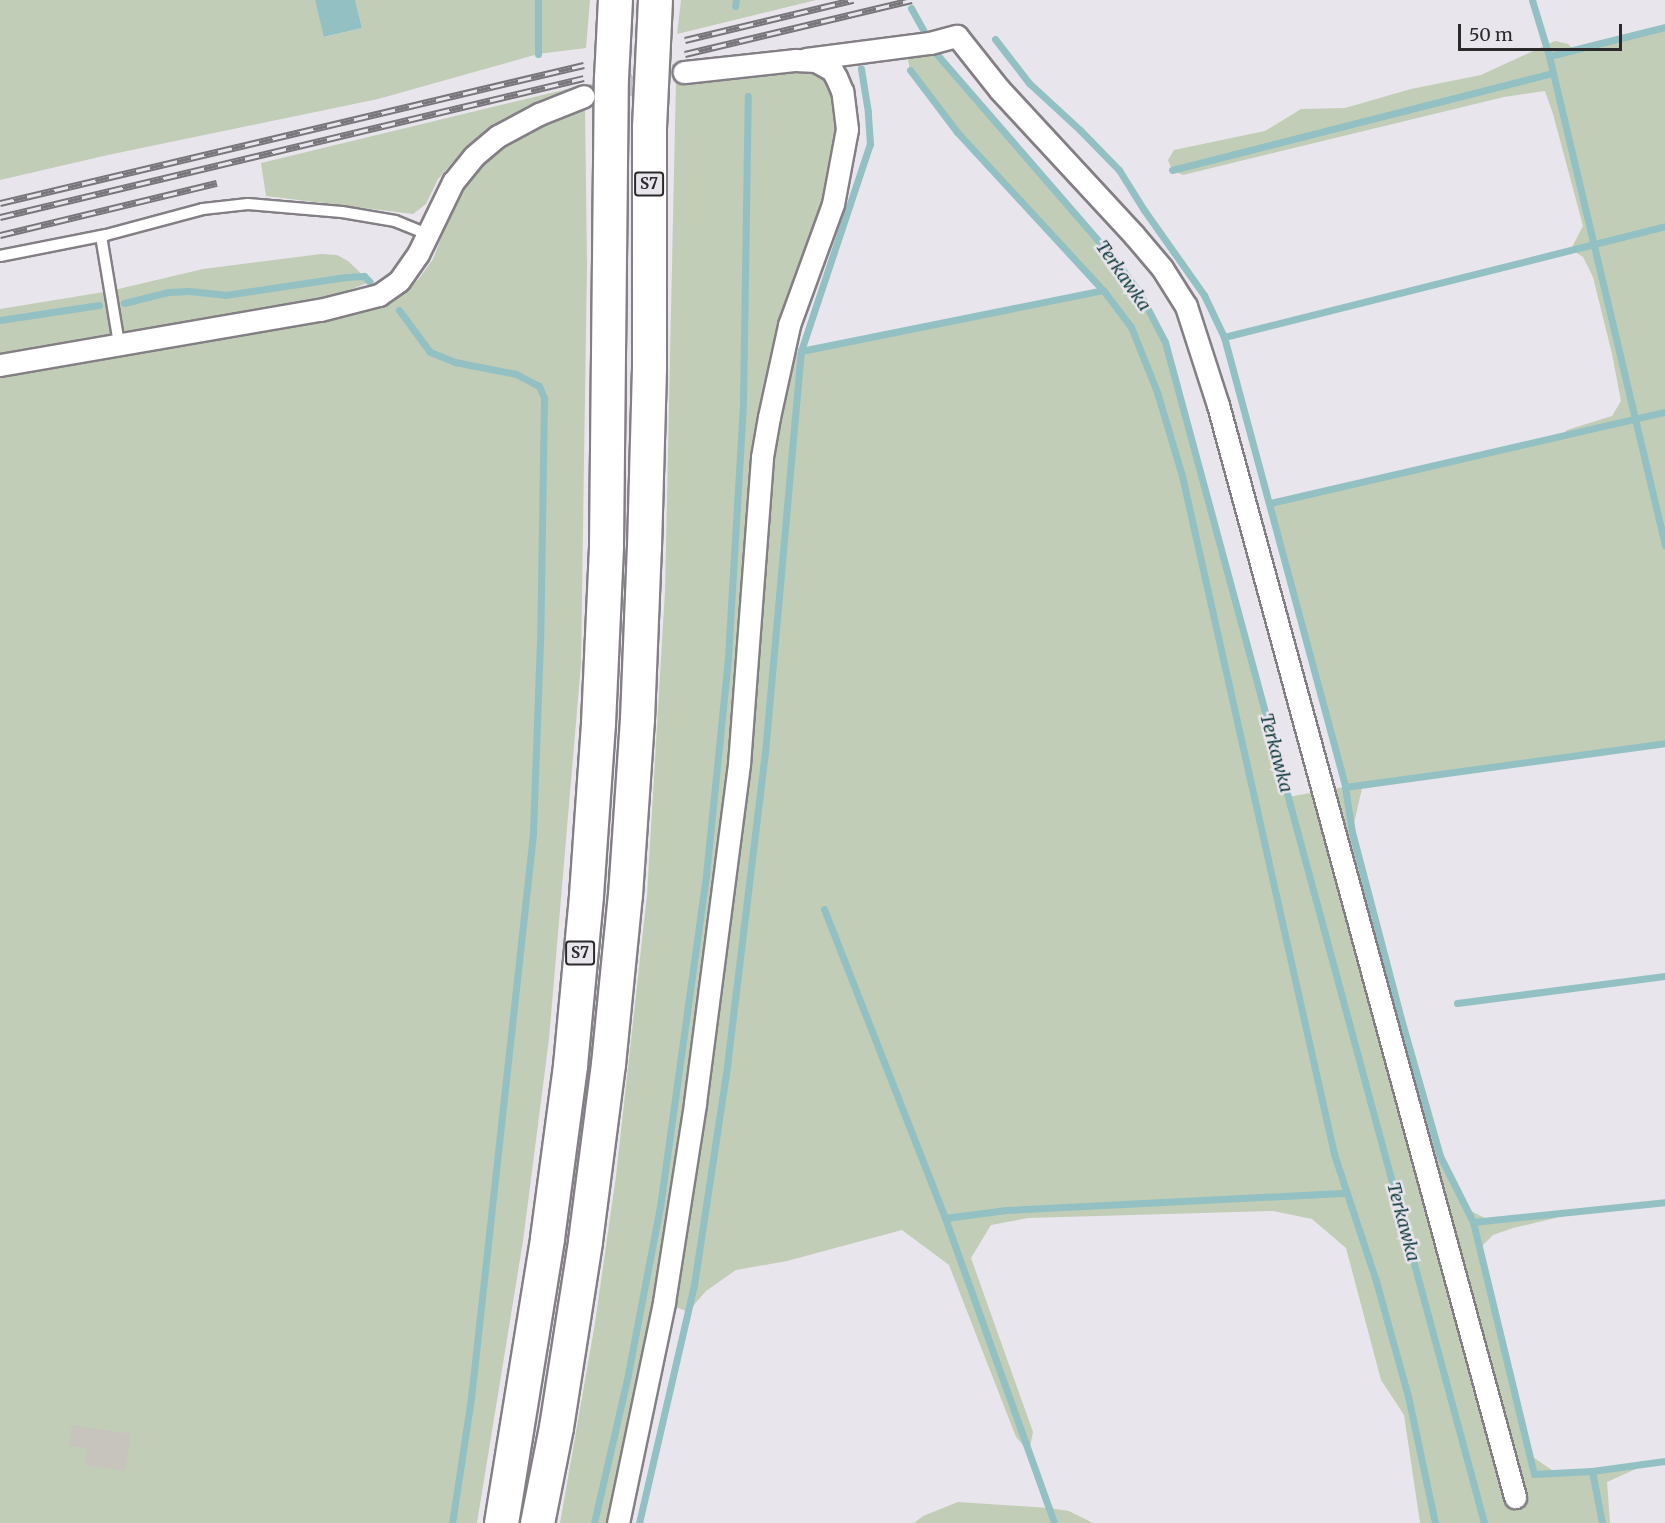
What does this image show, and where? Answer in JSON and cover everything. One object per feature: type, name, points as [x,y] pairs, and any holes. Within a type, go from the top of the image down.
[{"type":"highway","name":"S7","points":[[501,1523],[547,1239],[570,1065],[586,895],[598,723],[606,545],[610,112],[615,0]]},
{"type":"highway","name":"S7","points":[[537,1523],[556,1426],[585,1241],[608,1064],[625,895],[637,719],[644,547],[648,368],[648,127],[655,0]]},
{"type":"street","points":[[684,72],[930,43],[957,36],[999,88],[1134,235],[1162,268],[1182,298],[1195,330],[1218,405],[1515,1497]]},
{"type":"street","points":[[618,1523],[664,1302],[695,1103],[739,764],[764,447],[774,387],[789,325],[833,204],[844,153],[847,129],[842,91],[832,70],[824,64],[806,59]]},
{"type":"street","points":[[0,365],[320,310],[379,295],[399,281],[428,234],[453,182],[474,156],[498,136],[538,114],[584,96]]},
{"type":"lane","points":[[0,256],[101,236],[203,209],[249,204],[342,212],[395,222],[428,234]]},
{"type":"lane","points":[[101,236],[120,343]]},
{"type":"green space","points":[[0,0],[315,0],[325,37],[362,28],[355,0],[590,0],[586,48],[538,54],[378,99],[108,155],[0,180]]},
{"type":"green space","points":[[681,0],[816,0],[677,34]]},
{"type":"green space","points":[[1665,27],[1665,743],[1363,784],[1352,832],[1440,1156],[1465,1208],[1489,1220],[1589,1210],[1513,1228],[1493,1235],[1480,1248],[1530,1455],[1556,1473],[1649,1463],[1607,1482],[1610,1523],[1420,1523],[1404,1415],[1381,1380],[1346,1248],[1312,1219],[1273,1211],[1028,1218],[991,1225],[971,1258],[1033,1432],[1029,1452],[1016,1437],[949,1265],[902,1230],[787,1261],[736,1270],[706,1291],[688,1312],[664,1302],[618,1523],[560,1523],[595,1323],[616,1176],[647,895],[665,591],[676,79],[824,64],[847,129],[781,359],[801,351],[1103,290],[957,132],[910,70],[907,55],[934,51],[1117,262],[1140,294],[1165,342],[1288,797],[1344,787],[1270,503],[1560,437],[1567,430],[1612,416],[1621,401],[1593,277],[1583,257],[1571,249],[1583,226],[1545,91],[1504,97],[1183,175],[1172,170],[1168,160],[1174,150],[1265,131],[1301,109],[1345,108],[1411,89],[1481,75],[1555,41],[1568,44],[1574,50]]},
{"type":"green space","points":[[584,85],[584,89],[502,125],[466,147],[438,179],[426,204],[413,214],[266,196],[261,163]]},
{"type":"green space","points":[[585,106],[587,264],[581,664],[549,1039],[523,1241],[477,1523],[0,1523],[0,376],[378,307],[400,296],[418,280],[433,259],[458,194],[475,169],[497,150],[564,113]]},
{"type":"green space","points":[[321,254],[337,255],[348,261],[370,282],[336,295],[239,315],[80,339],[0,355],[0,309],[110,291],[203,269]]},
{"type":"green space","points":[[958,1502],[1069,1511],[1093,1523],[914,1523],[923,1516]]},
{"type":"water","points":[[315,0],[355,0],[362,28],[324,37]]},
{"type":"building","points":[[72,1425],[131,1434],[125,1471],[85,1465],[87,1448],[69,1446]]},
{"type":"waterway","points":[[538,0],[538,54]]},
{"type":"waterway","points":[[735,6],[736,0]]},
{"type":"waterway","points":[[1532,0],[1549,56],[1665,545]]},
{"type":"waterway","name":"Terkawka","points":[[911,8],[925,33]]},
{"type":"waterway","points":[[1549,56],[1665,27]]},
{"type":"waterway","points":[[995,39],[1029,83],[1119,170],[1144,210],[1204,295],[1224,337],[1345,787],[1352,832],[1401,1019],[1440,1156],[1473,1222],[1534,1474],[1592,1471],[1665,1461]]},
{"type":"waterway","name":"Terkawka","points":[[934,51],[1117,262],[1140,294],[1165,342],[1484,1523]]},
{"type":"waterway","points":[[639,1523],[694,1285],[726,1074],[765,753],[801,351],[870,144],[868,112],[861,69]]},
{"type":"waterway","points":[[910,70],[957,132],[1103,290],[1131,327],[1157,392],[1182,476],[1334,1154],[1376,1281],[1408,1396],[1435,1523]]},
{"type":"waterway","points":[[1172,170],[1553,73]]},
{"type":"waterway","points":[[594,1523],[628,1374],[660,1207],[706,875],[728,657],[743,402],[748,96]]},
{"type":"waterway","points":[[1224,337],[1665,226]]},
{"type":"waterway","points":[[124,303],[168,292],[189,291],[225,295],[364,276],[370,282]]},
{"type":"waterway","points":[[801,351],[1103,290]]},
{"type":"waterway","points":[[0,320],[99,305]]},
{"type":"waterway","points":[[399,310],[430,352],[455,362],[516,374],[539,386],[544,398],[540,641],[533,834],[471,1398],[452,1523]]},
{"type":"waterway","points":[[1270,503],[1665,412]]},
{"type":"waterway","points":[[1345,787],[1665,743]]},
{"type":"waterway","points":[[824,909],[945,1218],[1054,1523]]},
{"type":"waterway","points":[[1457,1003],[1665,976]]},
{"type":"waterway","points":[[945,1218],[1006,1210],[1347,1193]]},
{"type":"waterway","points":[[1473,1222],[1665,1202]]},
{"type":"waterway","points":[[1592,1471],[1602,1523]]},
{"type":"tunnel","points":[[584,96],[684,72]]},
{"type":"railway","points":[[685,40],[853,0]]},
{"type":"railway","points":[[685,54],[912,0]]},
{"type":"railway","points":[[0,203],[584,65]]},
{"type":"railway","points":[[0,217],[584,78]]},
{"type":"railway","points":[[0,235],[217,183]]}]
